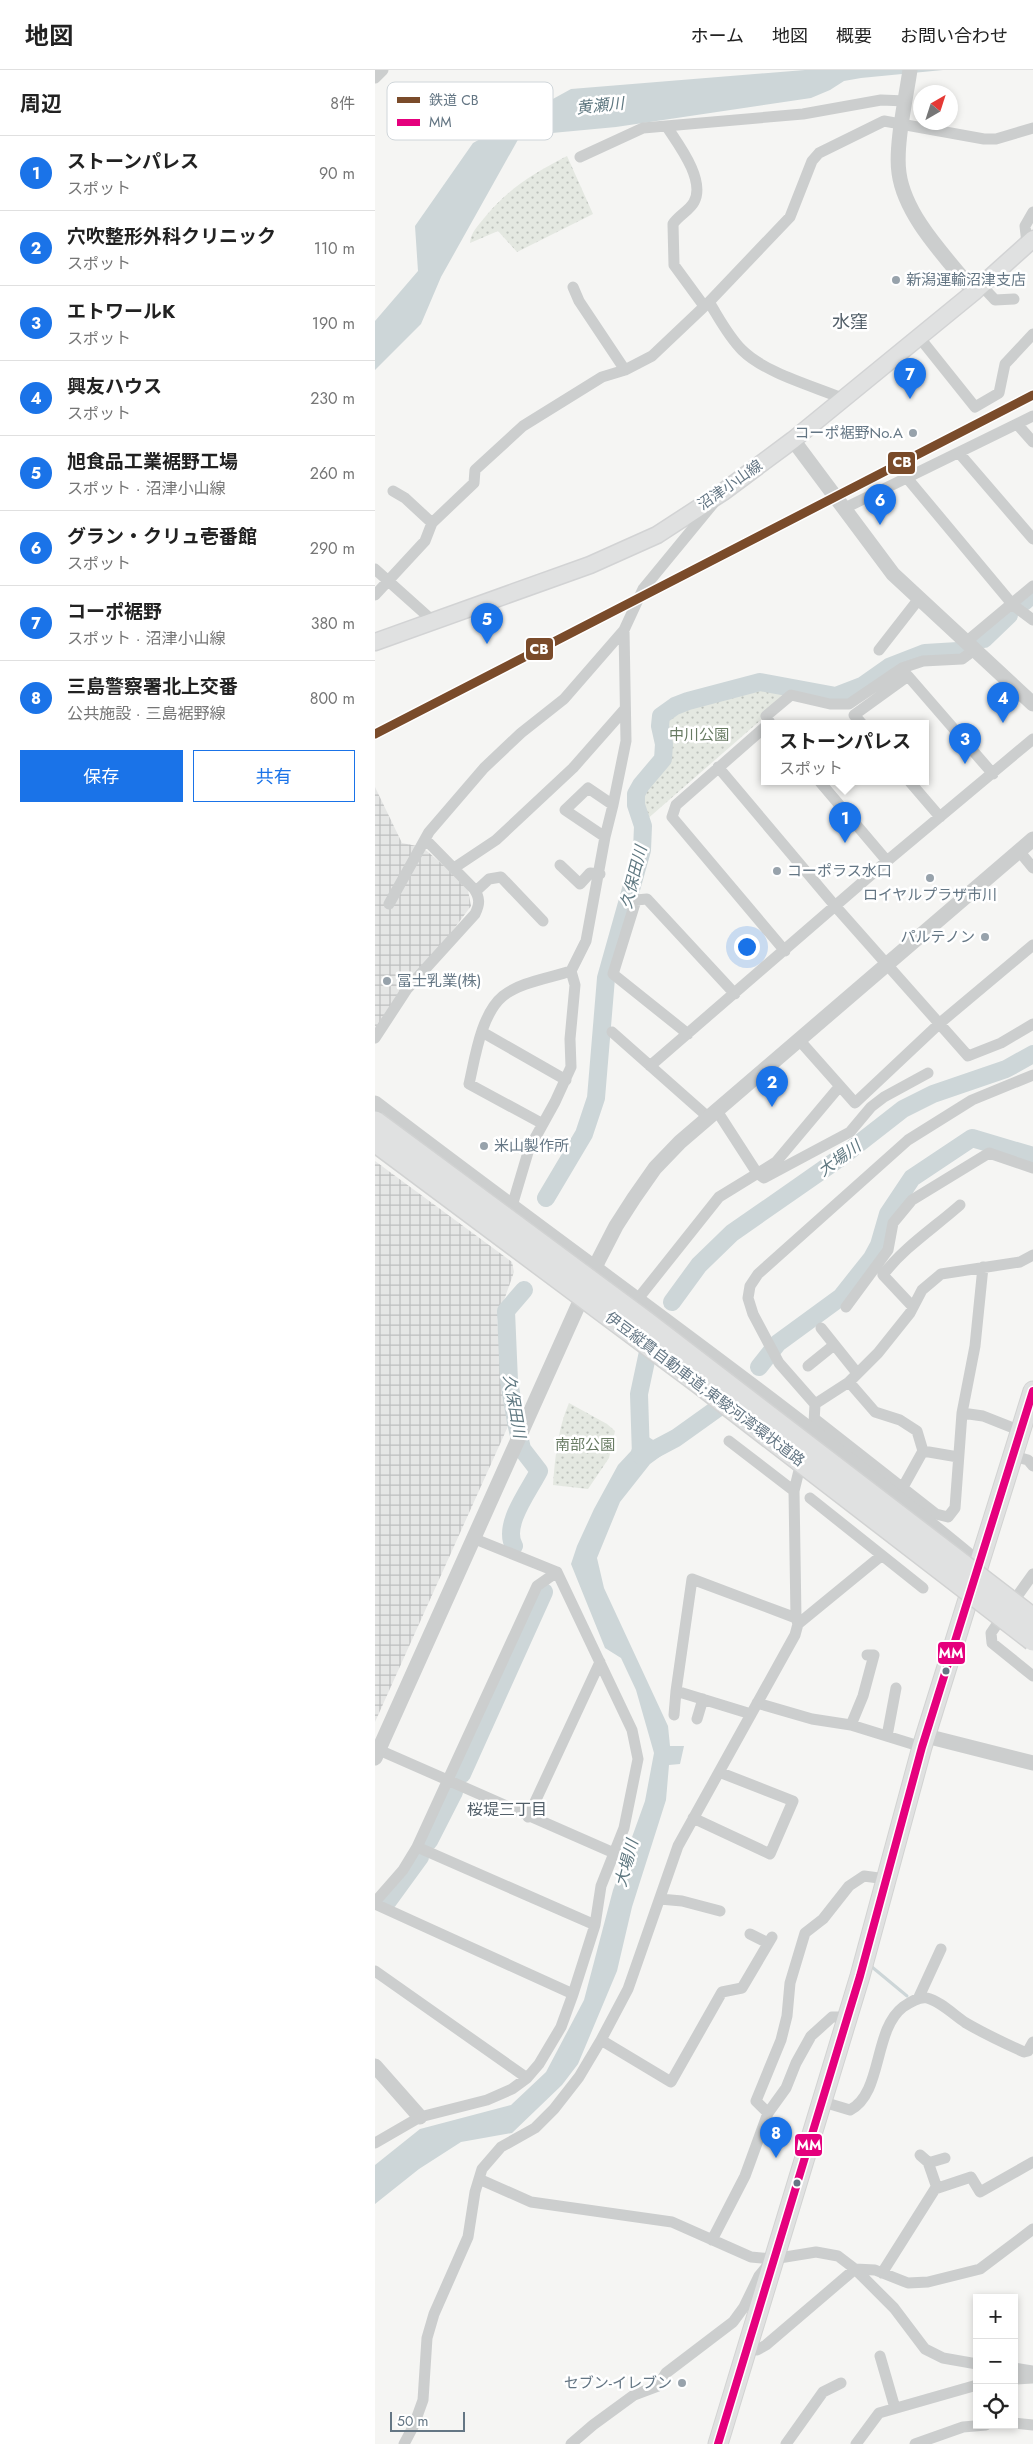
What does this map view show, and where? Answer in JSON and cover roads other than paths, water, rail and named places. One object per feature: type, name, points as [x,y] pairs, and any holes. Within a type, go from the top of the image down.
[{"type":"highway","name":"伊豆縦貫自動車道;東駿河湾環状道路","points":[[375,1122],[644,1321],[1033,1619]]},
{"type":"highway","name":"伊豆縦貫自動車道;東駿河湾環状道路","points":[[376,1148],[702,1385],[1033,1639]]},
{"type":"main road","name":"沼津小山線","points":[[375,642],[590,565],[657,534],[723,492],[793,440],[978,289],[1030,241]]},
{"type":"main road","points":[[718,2444],[748,2349],[820,2101],[847,2017],[924,1741],[1033,1391]]},
{"type":"main road","points":[[979,1564],[1026,1600]]},
{"type":"main road","points":[[971,1588],[1033,1639]]},
{"type":"street","points":[[375,78],[383,70]]},
{"type":"street","points":[[911,70],[899,156],[899,171],[903,190],[921,225],[978,289],[995,300],[1014,298]]},
{"type":"street","points":[[580,158],[643,128],[803,114],[881,100],[906,98]]},
{"type":"street","points":[[375,595],[425,541],[432,523],[474,484],[475,470],[523,426],[602,377],[625,370],[652,356],[706,304],[789,217],[813,161],[819,153],[884,121],[985,139],[996,139],[1033,128]]},
{"type":"street","points":[[667,127],[689,160],[697,193],[694,202],[673,224],[674,265],[734,342],[749,356],[776,371],[844,399]]},
{"type":"street","points":[[1030,241],[1025,226],[1033,212]]},
{"type":"street","points":[[573,288],[579,301],[625,370]]},
{"type":"street","points":[[919,337],[975,407],[999,393],[1005,364],[1033,334]]},
{"type":"street","points":[[843,509],[1033,416]]},
{"type":"street","points":[[1017,424],[1033,442]]},
{"type":"street","points":[[793,440],[886,566],[918,600],[1033,704]]},
{"type":"street","points":[[959,453],[1033,538]]},
{"type":"street","points":[[907,478],[1013,605],[1033,620]]},
{"type":"street","points":[[393,491],[405,498],[432,523]]},
{"type":"street","points":[[389,904],[429,832],[484,768],[521,733],[564,699],[624,630],[643,589],[695,529],[723,492]]},
{"type":"street","points":[[375,569],[433,621]]},
{"type":"street","points":[[767,720],[766,716],[791,695],[830,704],[849,704],[923,661],[962,659],[970,646],[1033,586]]},
{"type":"street","points":[[879,650],[918,600]]},
{"type":"street","points":[[512,1206],[529,1149],[571,1067],[575,985],[571,971],[586,941],[600,874],[605,837],[626,741],[624,630]]},
{"type":"street","points":[[858,720],[854,715],[905,672]]},
{"type":"street","points":[[905,672],[993,774]]},
{"type":"street","points":[[454,868],[496,840],[552,788],[573,768],[625,709]]},
{"type":"street","points":[[761,730],[677,805],[672,817],[785,951]]},
{"type":"street","points":[[650,1066],[887,861],[1033,739]]},
{"type":"street","points":[[718,767],[836,907],[968,1056],[1001,1043],[1033,1024]]},
{"type":"street","points":[[823,785],[887,861]]},
{"type":"street","points":[[913,785],[940,817]]},
{"type":"street","points":[[605,837],[565,810],[587,788],[613,805]]},
{"type":"street","points":[[614,1853],[448,1781],[377,1754],[596,1268],[616,1226],[655,1168],[712,1114],[800,1041],[1033,838]]},
{"type":"street","points":[[375,1038],[407,989],[475,914],[479,905],[479,897],[475,890],[425,840]]},
{"type":"street","points":[[1019,851],[1033,868]]},
{"type":"street","points":[[561,866],[580,884],[590,873],[600,874]]},
{"type":"street","points":[[475,890],[489,879],[501,877],[543,921]]},
{"type":"street","points":[[688,1034],[613,974],[637,900],[647,899],[735,994]]},
{"type":"street","points":[[800,1041],[855,1103],[940,1024],[1033,945]]},
{"type":"street","points":[[543,1124],[469,1084],[482,1032],[493,1007],[503,995],[522,986],[571,971]]},
{"type":"street","points":[[482,1032],[566,1080]]},
{"type":"street","points":[[612,1032],[650,1066],[712,1114],[757,1173],[764,1178],[850,1132],[871,1108],[884,1097],[928,1073]]},
{"type":"street","points":[[404,2444],[414,2425],[423,2400],[427,2338],[434,2314],[468,2237],[475,2192],[482,2169],[501,2147],[535,2128],[554,2109],[579,2077],[601,2040],[628,1989],[678,1846],[795,1635],[797,1621],[794,1491],[802,1457],[813,1426],[815,1404],[779,1363],[764,1337],[748,1298],[750,1286],[758,1274],[908,1140],[972,1100],[1033,1075]]},
{"type":"street","points":[[637,1300],[719,1197],[776,1162],[839,1087]]},
{"type":"street","points":[[375,1103],[637,1300],[813,1426],[852,1456],[979,1564]]},
{"type":"street","points":[[376,1148],[416,1166],[454,1191],[585,1292],[753,1417],[971,1588]]},
{"type":"street","points":[[846,1307],[888,1250],[893,1223],[921,1193],[989,1153],[1033,1168]]},
{"type":"street","points":[[913,1307],[884,1279],[883,1275],[896,1257],[929,1233],[960,1205]]},
{"type":"street","points":[[815,1404],[849,1382],[878,1353],[913,1307],[922,1290],[941,1274],[1020,1262],[1033,1255]]},
{"type":"street","points":[[852,1456],[903,1487],[936,1514],[948,1517],[951,1515],[955,1508],[962,1413],[975,1346],[983,1267]]},
{"type":"street","points":[[821,1328],[857,1373]]},
{"type":"street","points":[[807,1366],[835,1345]]},
{"type":"street","points":[[849,1382],[875,1412],[900,1420],[917,1431],[923,1451],[903,1487]]},
{"type":"street","points":[[962,1413],[983,1416],[1021,1431]]},
{"type":"street","points":[[729,1441],[794,1491]]},
{"type":"street","points":[[923,1451],[958,1457]]},
{"type":"street","points":[[1013,1456],[1028,1460],[1033,1466]]},
{"type":"street","points":[[811,1498],[923,1588]]},
{"type":"street","points":[[848,1528],[866,1504]]},
{"type":"street","points":[[375,2143],[420,2117],[487,2100],[512,2089],[527,2078],[554,2040],[573,1994],[595,1925],[601,1886],[624,1828],[638,1759],[632,1730],[557,1572],[475,1538]]},
{"type":"street","points":[[893,1563],[903,1559],[919,1546]]},
{"type":"street","points":[[797,1621],[881,1556]]},
{"type":"street","points":[[557,1572],[537,1586],[417,1847],[403,1870],[375,1903],[573,1994]]},
{"type":"street","points":[[1026,1600],[1033,1574]]},
{"type":"street","points":[[674,1714],[692,1579],[797,1621]]},
{"type":"street","points":[[1004,1614],[991,1633],[992,1643],[1033,1676]]},
{"type":"street","points":[[851,1725],[863,1696],[874,1656],[867,1654]]},
{"type":"street","points":[[528,1817],[600,1662]]},
{"type":"street","points":[[887,1736],[896,1688]]},
{"type":"street","points":[[676,1690],[703,1699],[851,1725],[887,1736],[924,1741],[1033,1763]]},
{"type":"street","points":[[697,1719],[703,1699]]},
{"type":"street","points":[[693,1818],[771,1854],[793,1800],[719,1772]]},
{"type":"street","points":[[417,1847],[595,1925]]},
{"type":"street","points":[[768,2113],[756,2101],[781,2040],[787,2016],[790,1983],[805,1933],[823,1919],[849,1886],[864,1876],[886,1879]]},
{"type":"street","points":[[660,1899],[682,1901],[720,1910]]},
{"type":"street","points":[[601,2040],[671,2082],[722,1992],[741,1988],[770,1940],[750,1934]]},
{"type":"street","points":[[918,1999],[941,1949]]},
{"type":"street","points":[[375,1972],[527,2078]]},
{"type":"street","points":[[820,2101],[850,2110],[857,2105],[870,2083],[884,2038],[893,2020],[904,2006],[918,1999],[929,1998],[983,2033],[1024,2052],[1033,2042]]},
{"type":"street","points":[[712,2240],[745,2176],[768,2113],[785,2088],[795,2063],[811,2036],[833,2017],[847,2017]]},
{"type":"street","points":[[375,2066],[420,2117]]},
{"type":"street","points":[[937,2188],[924,2159],[945,2158]]},
{"type":"street","points":[[882,2273],[927,2200],[937,2188],[971,2176],[980,2192],[1033,2162]]},
{"type":"street","points":[[479,2179],[531,2202],[663,2220],[683,2226],[751,2257],[773,2260],[799,2254],[826,2253],[838,2256],[855,2268],[894,2308],[925,2349],[943,2358],[973,2363]]},
{"type":"street","points":[[748,2349],[757,2350],[766,2346],[855,2268],[867,2268],[901,2282],[917,2284],[980,2269],[1033,2229]]},
{"type":"street","points":[[571,2444],[634,2395],[658,2386],[667,2373],[733,2322],[744,2307],[759,2276],[773,2260]]},
{"type":"street","points":[[880,2356],[895,2408]]},
{"type":"street","points":[[1018,2369],[1033,2371]]},
{"type":"street","points":[[1018,2379],[1033,2378]]},
{"type":"street","points":[[786,2444],[823,2392],[841,2383]]},
{"type":"street","points":[[855,2444],[879,2413],[973,2386]]},
{"type":"street","points":[[1018,2423],[1033,2425]]},
{"type":"street","points":[[915,2444],[963,2427],[973,2426]]},
{"type":"water","name":"黄瀬川","points":[[805,70],[943,70],[844,81],[830,90],[811,98],[616,127],[553,133],[553,99],[571,89]]},
{"type":"water","points":[[478,140],[518,140],[441,277],[421,324],[375,370],[375,321],[418,271],[415,226],[473,143]]},
{"type":"water","points":[[639,1431],[669,1450],[650,1464],[620,1502],[597,1558],[604,1588],[668,1726],[670,1746],[684,1746],[680,1764],[669,1765],[666,1800],[632,1907],[617,1971],[578,2064],[562,2085],[512,2133],[461,2142],[419,2169],[375,2204],[375,2165],[420,2129],[511,2105],[546,2072],[584,2000],[613,1890],[645,1801],[654,1753],[636,1690],[621,1658],[605,1648],[571,1564],[594,1509],[618,1465],[631,1451]]},
{"type":"waterway","name":"久保田川","points":[[1024,602],[1033,594]]},
{"type":"waterway","name":"久保田川","points":[[984,639],[1009,615]]},
{"type":"waterway","name":"久保田川","points":[[546,1198],[584,1134],[596,1098],[606,978],[642,850],[643,826],[636,805],[636,794],[641,785],[663,759],[664,744],[660,726],[661,716],[675,706],[688,701],[760,682],[836,696],[862,686],[889,667],[925,653],[958,651]]},
{"type":"waterway","name":"大場川","points":[[672,1302],[699,1265],[732,1233],[844,1155],[903,1109],[933,1094],[1006,1069],[1033,1054]]},
{"type":"waterway","name":"大場川","points":[[759,1367],[778,1343],[841,1297],[872,1258],[879,1245],[888,1214],[912,1178],[972,1138],[1033,1156]]},
{"type":"waterway","name":"久保田川","points":[[514,1546],[511,1538],[514,1518],[539,1471],[522,1449],[509,1381],[506,1311],[524,1290]]},
{"type":"waterway","name":"大場川","points":[[641,1456],[639,1394],[649,1347]]},
{"type":"waterway","name":"大場川","points":[[642,1456],[676,1438],[725,1403]]},
{"type":"waterway","name":"久保田川","points":[[462,1774],[544,1592]]},
{"type":"waterway","name":"久保田川","points":[[429,1841],[454,1792]]},
{"type":"waterway","name":"久保田川","points":[[388,1901],[420,1857]]},
{"type":"waterway","points":[[872,1967],[907,1996]]},
{"type":"rail line","name":"CB","points":[[375,734],[1033,395]]},
{"type":"place","name":"新潟運輸沼津支店","points":[[896,280]]},
{"type":"place","name":"コーポ裾野","points":[[910,399]]},
{"type":"place","name":"コーポ裾野No.A","points":[[913,433]]},
{"type":"place","name":"グラン・クリュ壱番館","points":[[880,525]]},
{"type":"place","name":"旭食品工業裾野工場","points":[[487,644]]},
{"type":"place","name":"興友ハウス","points":[[1003,723]]},
{"type":"place","name":"エトワールK","points":[[965,764]]},
{"type":"place","name":"ストーンパレス","points":[[845,843]]},
{"type":"place","name":"コーポラス水口","points":[[777,871]]},
{"type":"place","name":"ロイヤルプラザ市川","points":[[930,878]]},
{"type":"place","name":"パルテノン","points":[[985,937]]},
{"type":"place","name":"冨士乳業(株)","points":[[387,981]]},
{"type":"place","name":"穴吹整形外科クリニック","points":[[772,1107]]},
{"type":"place","name":"米山製作所","points":[[484,1146]]},
{"type":"place","name":"三島警察署北上交番","points":[[776,2158]]},
{"type":"place","name":"セブン-イレブン","points":[[682,2383]]},
{"type":"district","name":"水窪","points":[[850,322]]},
{"type":"district","name":"桜堤三丁目","points":[[507,1809]]},
{"type":"park label","name":"中川公園","points":[[699,735]]},
{"type":"park label","name":"南部公園","points":[[585,1445]]}]
